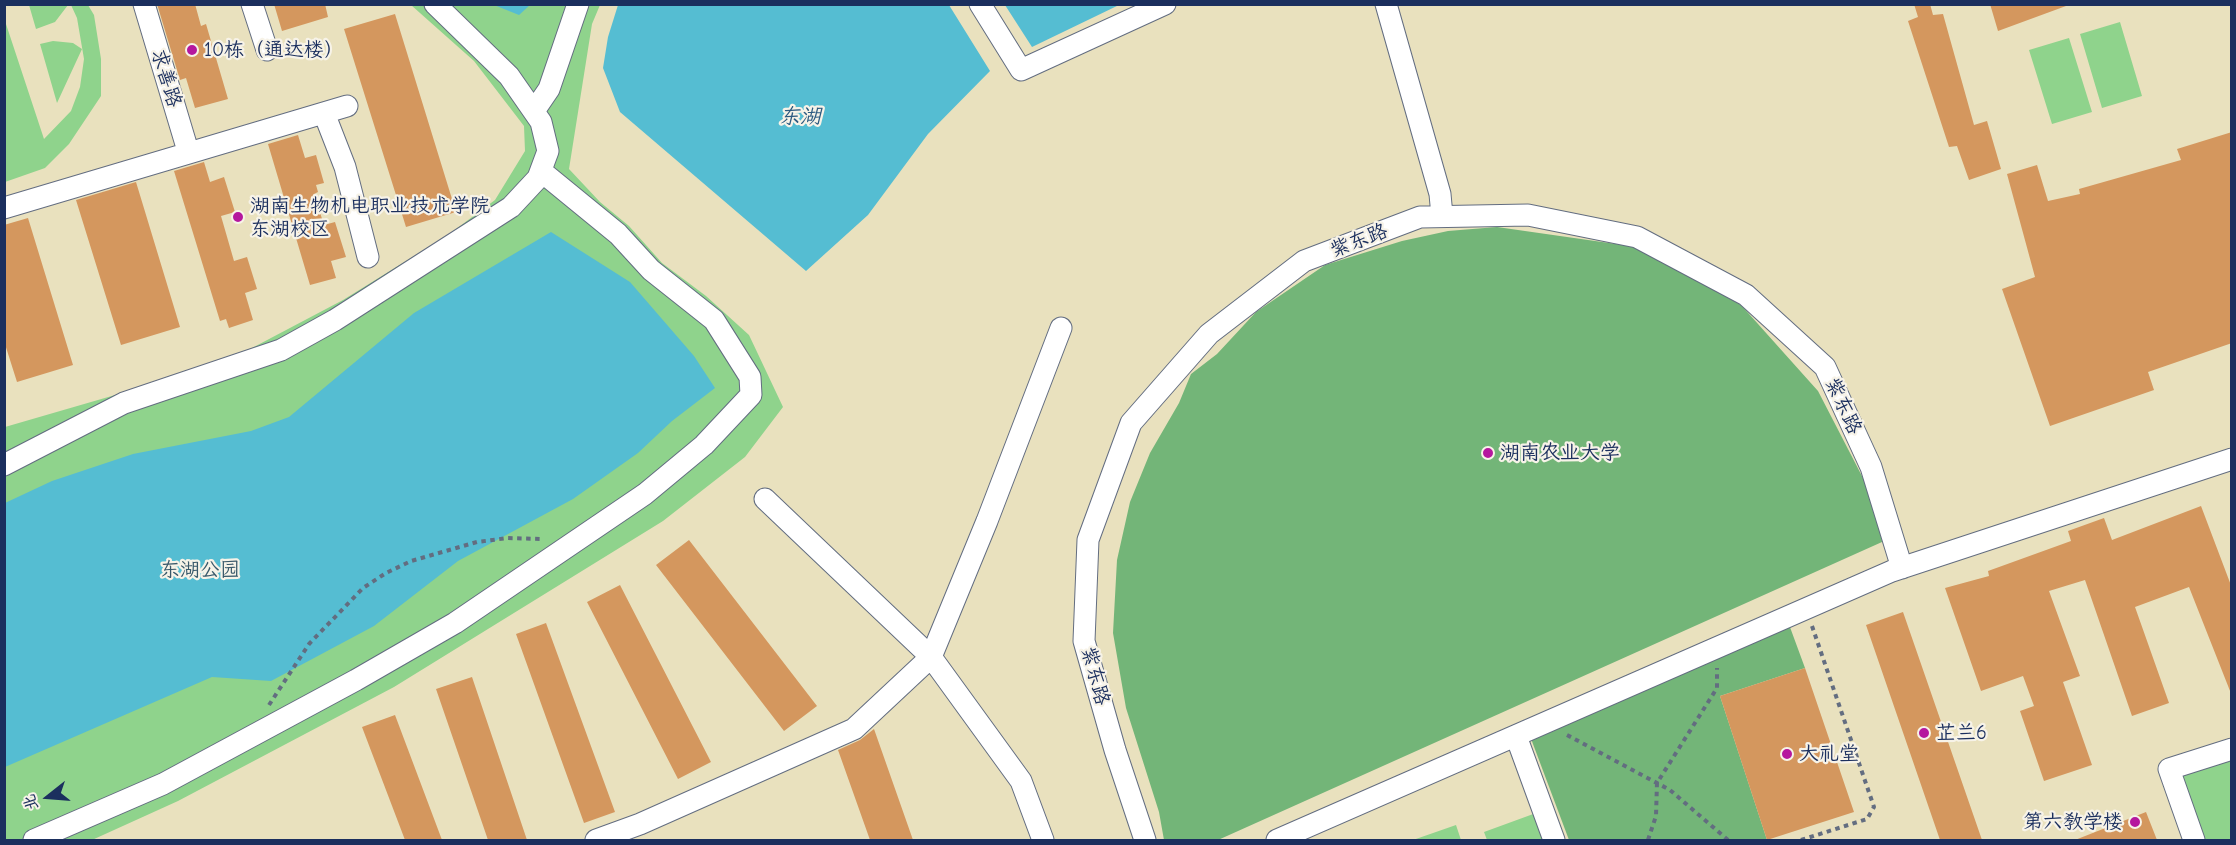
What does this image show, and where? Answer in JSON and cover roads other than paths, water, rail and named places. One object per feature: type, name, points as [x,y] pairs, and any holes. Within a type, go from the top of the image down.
[{"type":"street","name":"求善路","points":[[144,4],[188,151]]},
{"type":"street","points":[[252,4],[267,50]]},
{"type":"street","points":[[4,465],[124,403],[281,350],[335,320],[511,207],[538,178],[541,171],[548,151],[541,122],[509,76],[435,4]]},
{"type":"street","points":[[534,111],[549,89],[578,4]]},
{"type":"street","points":[[980,4],[1021,70],[1165,4]]},
{"type":"street","points":[[1386,4],[1440,194],[1442,216]]},
{"type":"street","points":[[4,208],[188,151],[347,106]]},
{"type":"street","points":[[324,113],[345,167],[368,257]]},
{"type":"street","points":[[34,840],[163,784],[356,680],[455,623],[645,494],[704,446],[751,395],[750,377],[714,320],[651,270],[604,221],[541,171]]},
{"type":"street","name":"紫东路","points":[[1145,840],[1115,750],[1084,641],[1088,540],[1131,423],[1209,334],[1304,261],[1420,217],[1528,215],[1637,237],[1746,295],[1825,368],[1871,467],[1902,568]]},
{"type":"street","points":[[597,840],[640,824],[854,729],[931,657],[987,521],[1061,328]]},
{"type":"street","points":[[1277,840],[1902,568],[2232,459]]},
{"type":"street","points":[[765,499],[931,657],[1021,781],[1043,840]]},
{"type":"street","points":[[1516,736],[1554,840]]},
{"type":"street","points":[[2194,840],[2169,770],[2232,749]]},
{"type":"water","points":[[494,5],[530,5],[519,15]]},
{"type":"water","name":"东湖","points":[[618,5],[949,5],[990,71],[928,134],[868,215],[806,271],[620,112],[603,68],[608,37]]},
{"type":"water","points":[[1005,5],[1119,5],[1032,47]]},
{"type":"water","points":[[551,232],[630,282],[694,356],[715,388],[672,421],[638,453],[573,499],[458,561],[374,626],[271,681],[212,677],[5,767],[5,503],[52,481],[133,454],[251,431],[289,417],[414,313]]},
{"type":"place","name":"10栋（通达楼）","points":[[192,50]]},
{"type":"place","name":"湖南生物机电职业技术学院 东湖校区","points":[[238,217]]},
{"type":"place","name":"湖南农业大学","points":[[1488,453]]},
{"type":"place","name":"芷兰6","points":[[1924,733]]},
{"type":"place","name":"大礼堂","points":[[1787,754]]},
{"type":"place","name":"第六教学楼","points":[[2135,822]]},
{"type":"park label","name":"东湖公园","points":[[200,570]]}]
